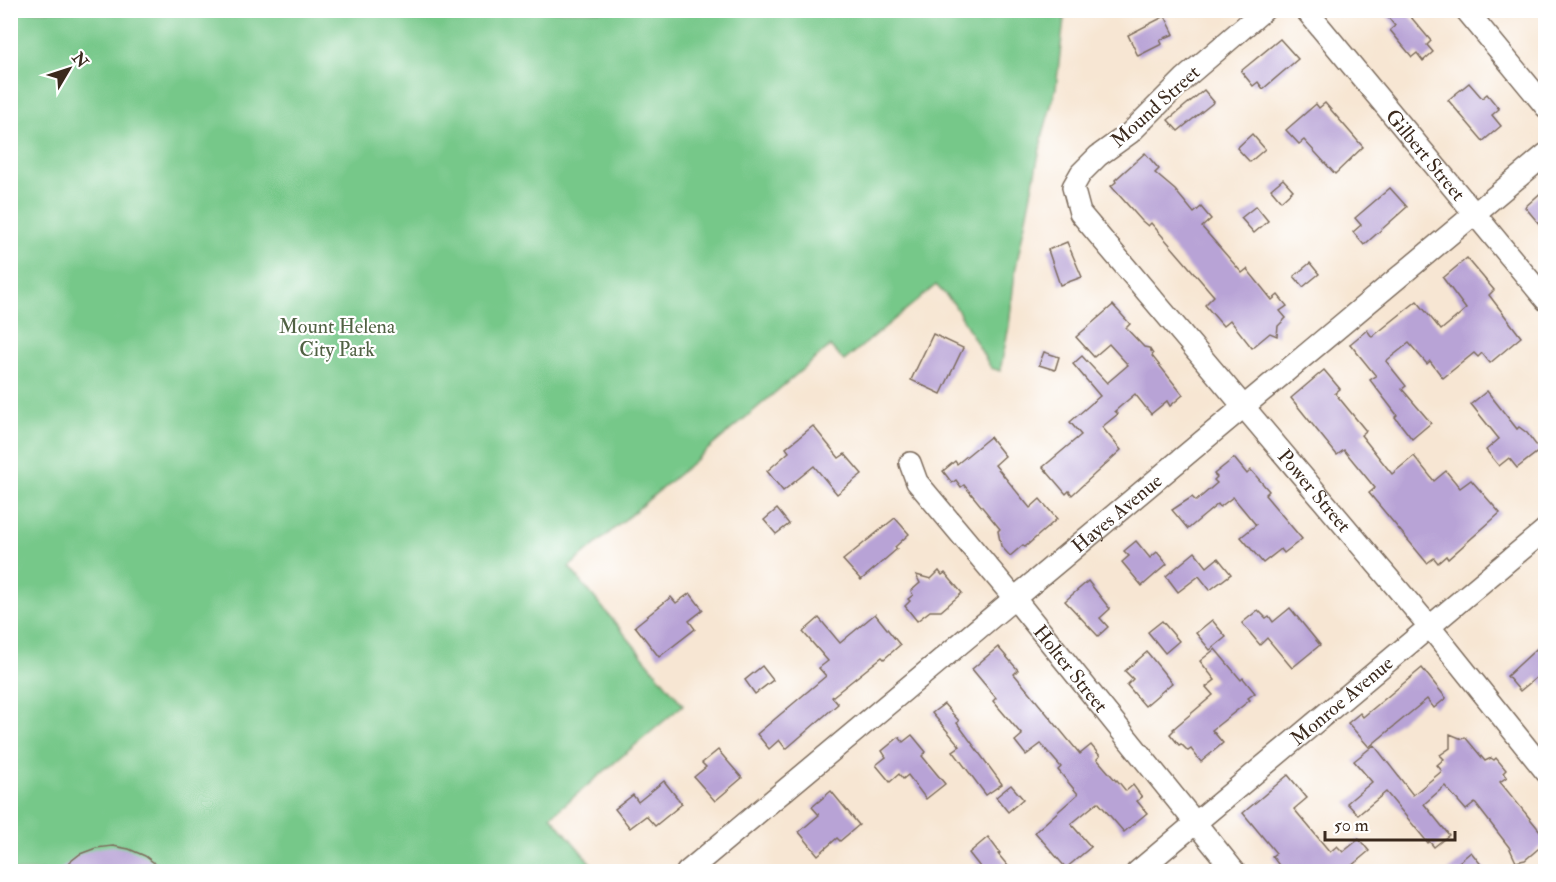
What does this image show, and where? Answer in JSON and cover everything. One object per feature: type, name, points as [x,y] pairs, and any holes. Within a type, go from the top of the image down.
[{"type":"street","name":"Mound Street","points":[[1080,213],[1073,186],[1081,173],[1098,156],[1130,133],[1185,78],[1264,10]]},
{"type":"street","name":"Gilbert Street","points":[[1306,10],[1545,300]]},
{"type":"street","points":[[1466,10],[1545,107]]},
{"type":"street","name":"Hayes Avenue","points":[[687,872],[1545,154]]},
{"type":"street","name":"Power Street","points":[[1080,213],[1429,626],[1545,772]]},
{"type":"street","name":"Holter Street","points":[[910,463],[917,482],[1015,599],[1235,872]]},
{"type":"street","name":"Monroe Avenue","points":[[1137,872],[1545,529]]},
{"type":"green space","name":"Mount Helena City Park","points":[[10,11],[1065,11],[1056,88],[1043,134],[1015,272],[1009,326],[1000,371],[991,368],[954,304],[936,285],[844,361],[830,346],[569,567],[683,705],[551,816],[598,872],[11,871]]},
{"type":"building","points":[[1382,10],[1405,10],[1431,41],[1427,45],[1433,52],[1423,61],[1417,53],[1412,57],[1390,30],[1395,26]]},
{"type":"building","points":[[1165,16],[1174,34],[1160,40],[1162,44],[1138,56],[1128,35]]},
{"type":"building","points":[[1280,39],[1298,59],[1263,89],[1258,82],[1253,86],[1241,71]]},
{"type":"building","points":[[1469,83],[1482,98],[1487,94],[1499,109],[1492,115],[1501,126],[1483,141],[1448,100]]},
{"type":"building","points":[[1204,90],[1214,102],[1178,131],[1168,120]]},
{"type":"building","points":[[1325,103],[1363,147],[1335,174],[1304,140],[1299,144],[1286,130],[1316,104],[1319,108]]},
{"type":"building","points":[[1252,134],[1265,149],[1250,162],[1237,148]]},
{"type":"building","points":[[1145,153],[1159,169],[1155,173],[1175,190],[1194,213],[1201,207],[1211,219],[1202,227],[1242,273],[1247,269],[1272,300],[1278,295],[1287,306],[1280,311],[1286,318],[1278,326],[1277,336],[1270,333],[1252,348],[1230,320],[1223,326],[1205,305],[1214,296],[1151,223],[1148,226],[1142,221],[1111,186]]},
{"type":"building","points":[[1283,179],[1293,190],[1281,201],[1271,189]]},
{"type":"building","points":[[1390,188],[1407,207],[1364,245],[1353,232],[1361,225],[1355,218]]},
{"type":"building","points":[[1545,189],[1545,231],[1525,207]]},
{"type":"building","points":[[1256,206],[1268,221],[1254,233],[1241,218]]},
{"type":"building","points":[[1067,242],[1082,277],[1060,285],[1048,250]]},
{"type":"building","points":[[1467,258],[1494,290],[1489,295],[1521,337],[1490,363],[1482,353],[1478,357],[1474,353],[1443,378],[1430,361],[1427,364],[1409,343],[1386,361],[1406,386],[1402,389],[1431,423],[1412,439],[1370,380],[1376,376],[1350,344],[1367,330],[1372,337],[1417,301],[1441,330],[1466,309],[1443,278]]},
{"type":"building","points":[[1310,263],[1319,274],[1303,287],[1294,276]]},
{"type":"building","points":[[1113,305],[1130,324],[1126,328],[1144,347],[1149,348],[1152,356],[1183,395],[1170,406],[1167,401],[1151,414],[1135,394],[1115,411],[1118,414],[1102,427],[1121,450],[1072,495],[1069,491],[1066,494],[1043,467],[1081,435],[1070,422],[1100,396],[1073,364],[1082,356],[1107,383],[1128,365],[1109,344],[1094,357],[1076,337]]},
{"type":"building","points":[[933,334],[963,348],[941,394],[911,380]]},
{"type":"building","points":[[1044,352],[1059,357],[1055,370],[1039,365]]},
{"type":"building","points":[[1324,370],[1340,389],[1335,393],[1366,431],[1361,435],[1392,474],[1414,456],[1434,481],[1446,471],[1460,488],[1471,480],[1500,513],[1448,559],[1446,556],[1438,563],[1434,558],[1427,563],[1369,493],[1375,488],[1344,450],[1337,455],[1291,398]]},
{"type":"building","points":[[1487,391],[1517,429],[1519,427],[1527,433],[1540,450],[1517,468],[1509,458],[1499,466],[1486,450],[1499,439],[1471,404]]},
{"type":"building","points":[[813,426],[839,458],[845,454],[862,474],[837,494],[814,466],[783,491],[767,471],[789,452],[786,448]]},
{"type":"building","points":[[990,437],[1005,456],[995,465],[1030,508],[1040,499],[1057,519],[1025,547],[1023,545],[1010,556],[1001,546],[998,531],[1000,529],[964,485],[961,487],[956,480],[952,483],[943,471],[955,461],[957,464]]},
{"type":"building","points":[[1234,458],[1247,474],[1251,470],[1269,491],[1265,495],[1302,539],[1284,553],[1281,549],[1263,563],[1241,537],[1256,525],[1233,497],[1220,507],[1218,504],[1188,529],[1172,510],[1192,497],[1196,501],[1217,483],[1214,480],[1217,477],[1214,474]]},
{"type":"building","points":[[777,509],[789,524],[776,534],[764,520]]},
{"type":"building","points":[[895,518],[909,534],[895,547],[897,549],[861,580],[843,560]]},
{"type":"building","points":[[1136,541],[1150,558],[1157,552],[1167,564],[1142,586],[1122,562],[1129,556],[1124,551]]},
{"type":"building","points":[[1195,552],[1207,567],[1218,558],[1231,574],[1210,590],[1199,576],[1178,592],[1166,576]]},
{"type":"building","points":[[939,571],[942,575],[945,573],[962,593],[941,611],[930,611],[917,621],[905,606],[913,595],[911,591],[920,583],[916,575],[931,579]]},
{"type":"building","points":[[1088,581],[1110,609],[1100,618],[1108,627],[1098,636],[1065,601]]},
{"type":"building","points":[[690,593],[703,610],[689,621],[695,629],[659,657],[635,626],[671,597],[676,603]]},
{"type":"building","points":[[1290,608],[1320,645],[1292,668],[1267,638],[1260,645],[1242,623],[1258,610],[1266,618],[1269,616],[1273,622]]},
{"type":"building","points":[[875,614],[900,645],[832,697],[838,704],[786,749],[779,740],[769,749],[757,734],[826,676],[819,668],[828,661],[803,632],[819,618],[840,643]]},
{"type":"building","points":[[1212,620],[1226,637],[1210,650],[1196,633]]},
{"type":"building","points":[[1162,621],[1179,641],[1165,653],[1148,632]]},
{"type":"building","points":[[1545,641],[1545,687],[1537,677],[1520,691],[1507,676]]},
{"type":"building","points":[[998,647],[1018,670],[1014,674],[1080,754],[1091,745],[1100,756],[1097,759],[1126,791],[1133,785],[1142,797],[1137,801],[1147,813],[1124,832],[1098,802],[1071,824],[1091,847],[1066,868],[1035,832],[1078,794],[1058,770],[1061,767],[1041,744],[1026,755],[1015,741],[1022,735],[993,701],[996,698],[972,669]]},
{"type":"building","points":[[1215,649],[1255,693],[1248,698],[1250,700],[1212,730],[1223,743],[1201,762],[1191,749],[1188,751],[1181,744],[1179,745],[1170,734],[1213,695],[1206,687],[1215,680],[1200,661]]},
{"type":"building","points":[[1147,652],[1172,683],[1145,706],[1127,685],[1133,679],[1125,671]]},
{"type":"building","points":[[762,666],[773,680],[755,694],[745,680]]},
{"type":"building","points":[[1422,668],[1446,698],[1434,708],[1427,699],[1369,747],[1348,723],[1360,713],[1363,717]]},
{"type":"building","points":[[944,704],[959,721],[957,723],[1002,784],[986,795],[953,751],[960,746],[932,713]]},
{"type":"building","points":[[1450,734],[1462,739],[1465,737],[1485,761],[1496,758],[1506,770],[1503,773],[1507,777],[1500,782],[1545,837],[1545,843],[1525,860],[1516,862],[1509,847],[1475,803],[1466,810],[1445,786],[1424,804],[1449,835],[1434,847],[1429,841],[1428,843],[1386,792],[1358,815],[1347,803],[1372,782],[1354,761],[1374,745],[1413,795],[1442,771],[1437,765],[1444,759],[1440,755],[1450,748]]},
{"type":"building","points":[[912,735],[926,752],[922,756],[945,784],[926,799],[908,775],[903,779],[899,774],[890,782],[876,765],[886,757],[882,751],[899,737],[903,742]]},
{"type":"building","points":[[718,750],[742,778],[715,801],[694,777],[706,767],[702,763]]},
{"type":"building","points":[[1288,775],[1307,798],[1294,809],[1330,852],[1337,846],[1343,852],[1359,839],[1369,851],[1344,872],[1284,872],[1272,856],[1276,853],[1243,813]]},
{"type":"building","points":[[664,781],[682,804],[655,826],[646,816],[630,828],[615,809],[633,795],[638,802]]},
{"type":"building","points":[[1011,785],[1023,799],[1008,812],[996,797]]},
{"type":"building","points":[[831,791],[859,825],[840,841],[837,838],[818,855],[799,832],[819,815],[812,807]]},
{"type":"building","points":[[988,837],[1013,872],[984,872],[969,853]]},
{"type":"building","points":[[113,846],[129,849],[145,856],[166,872],[57,872],[80,854],[96,848]]},
{"type":"building","points":[[1471,852],[1487,872],[1447,872]]}]
